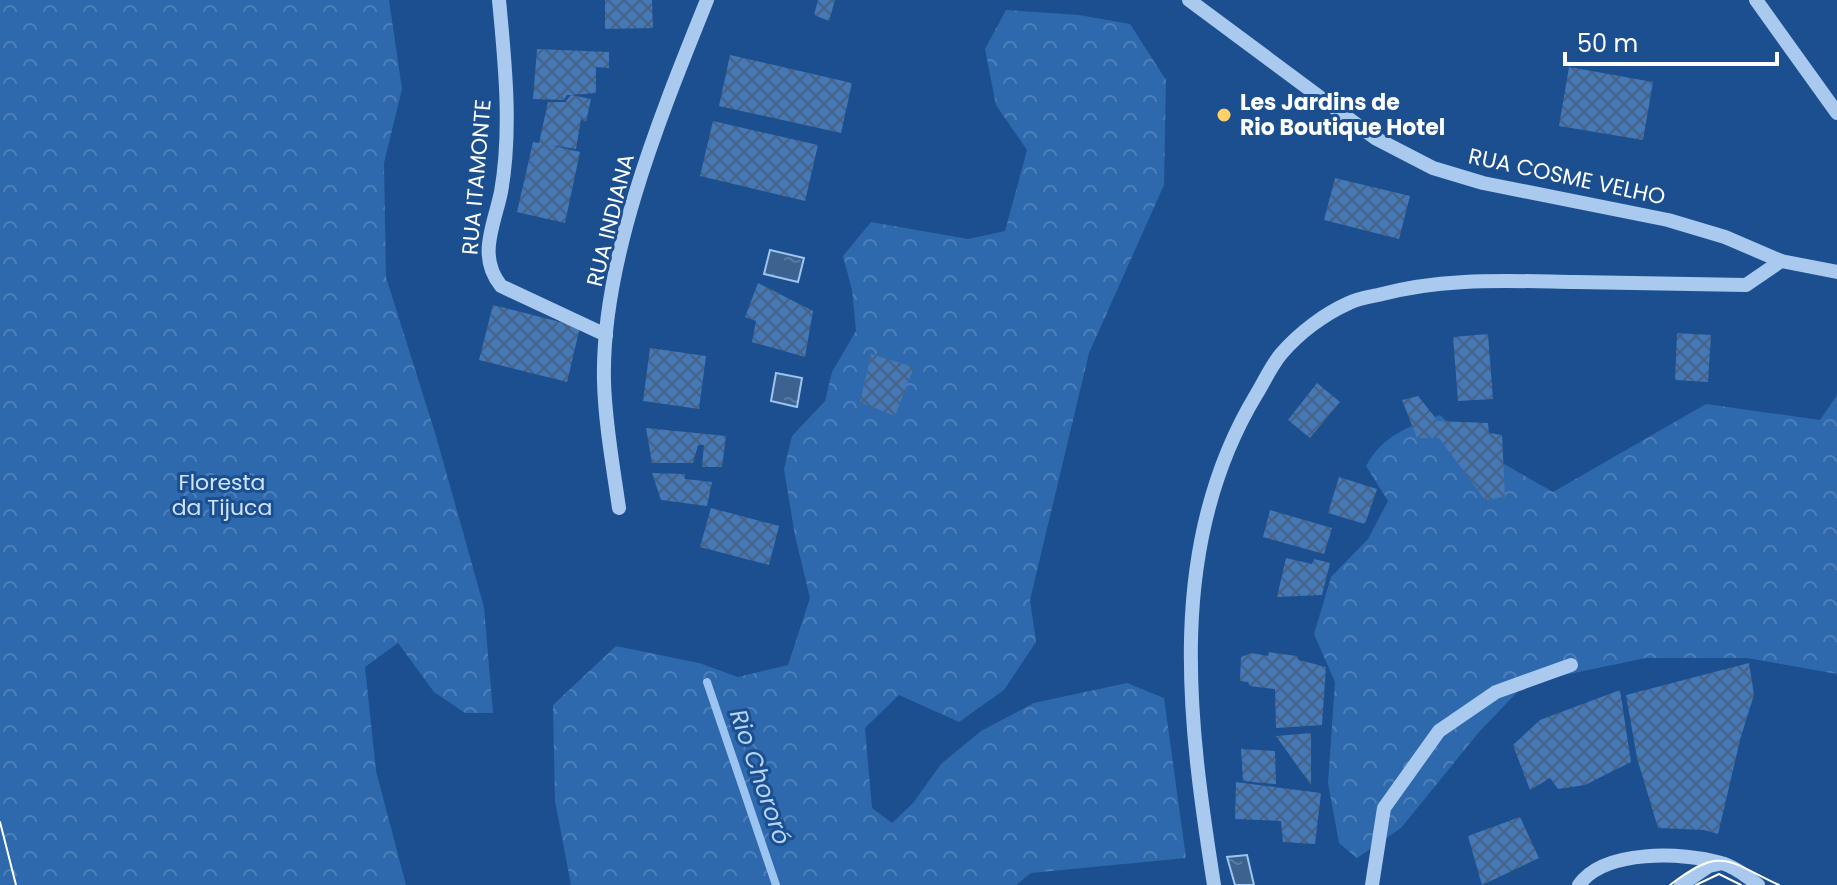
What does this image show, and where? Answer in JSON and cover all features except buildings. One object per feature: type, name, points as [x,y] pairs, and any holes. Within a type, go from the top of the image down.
[{"type":"street","name":"RUA ITAMONTE","points":[[499,0],[505,59],[506,135],[501,190],[488,250],[490,273],[501,286],[606,335]]},
{"type":"street","name":"RUA INDIANA","points":[[619,508],[605,394],[606,335],[618,257],[654,136],[707,0]]},
{"type":"street","name":"RUA COSME VELHO","points":[[1189,0],[1375,138],[1433,168],[1483,183],[1668,220],[1725,237],[1781,261],[1837,272]]},
{"type":"street","points":[[1756,0],[1837,113]]},
{"type":"street","points":[[1214,885],[1190,707],[1190,628],[1196,565],[1214,487],[1244,415],[1280,355],[1313,325],[1350,302],[1403,288],[1470,280],[1746,285],[1781,261]]},
{"type":"street","points":[[1372,885],[1384,808],[1439,731],[1496,692],[1571,665]]},
{"type":"street","points":[[1579,885],[1583,879],[1610,864],[1639,857],[1686,857],[1723,863],[1758,885]]},
{"type":"street","points":[[1681,885],[1709,866],[1723,863]]},
{"type":"green space","name":"Floresta da Tijuca","points":[[0,0],[389,0],[402,89],[384,163],[386,277],[436,436],[484,607],[493,713],[465,713],[434,692],[398,643],[365,667],[376,771],[406,885],[0,885]]},
{"type":"green space","points":[[1006,10],[1079,15],[1130,24],[1166,80],[1164,185],[1089,353],[1030,600],[1036,642],[1004,690],[959,722],[899,695],[865,728],[872,808],[892,823],[913,803],[941,764],[981,731],[1034,703],[1127,683],[1164,698],[1186,858],[1031,873],[1016,885],[571,885],[555,801],[553,705],[616,646],[699,663],[738,677],[788,665],[810,598],[795,536],[784,469],[792,436],[825,401],[832,372],[856,331],[852,290],[843,256],[871,222],[968,239],[1005,231],[1027,150],[996,105],[985,49]]},
{"type":"green space","points":[[1837,395],[1837,674],[1747,658],[1646,658],[1526,683],[1479,732],[1401,828],[1357,858],[1339,843],[1328,783],[1335,682],[1314,634],[1331,577],[1368,539],[1388,501],[1366,466],[1388,439],[1440,415],[1471,445],[1553,492],[1706,404],[1820,420]]},
{"type":"water","points":[[770,250],[804,258],[798,282],[764,274]]},
{"type":"water","points":[[776,373],[802,378],[797,407],[771,401]]},
{"type":"water","points":[[1247,855],[1254,885],[1235,885],[1227,857]]},
{"type":"waterway","name":"Rio Chororó","points":[[707,682],[776,885]]},
{"type":"tram line","points":[[0,822],[16,885]]},
{"type":"tram line","points":[[1670,885],[1714,861],[1735,864],[1779,885]]},
{"type":"tram line","points":[[1696,885],[1719,874],[1741,885]]},
{"type":"place","name":"Les Jardins de Rio Boutique Hotel","points":[[1224,115]]}]
